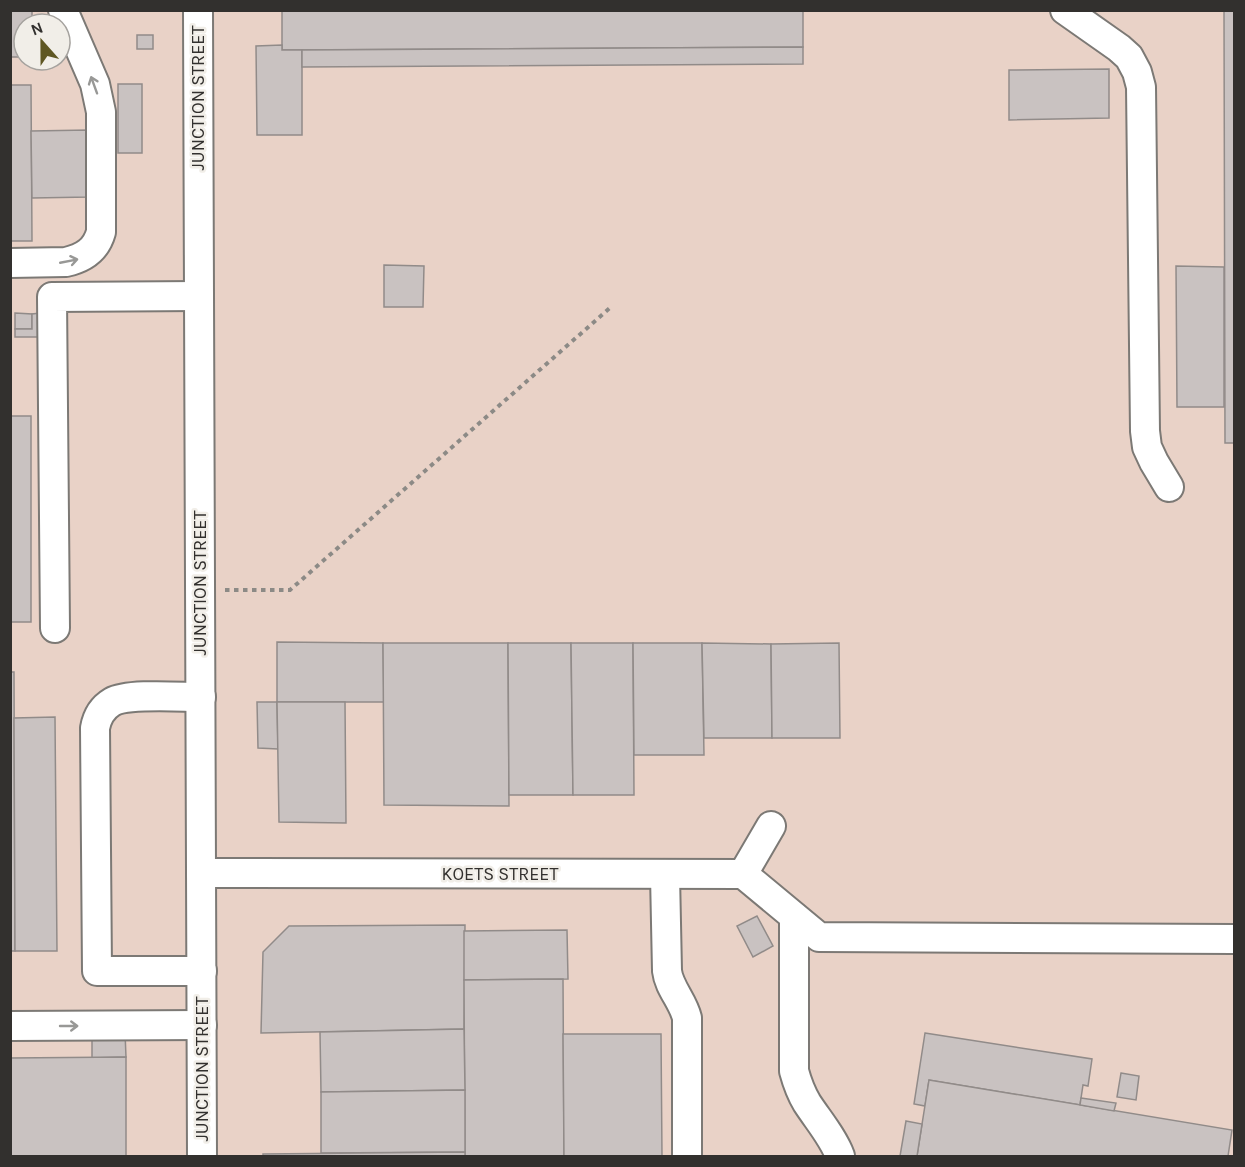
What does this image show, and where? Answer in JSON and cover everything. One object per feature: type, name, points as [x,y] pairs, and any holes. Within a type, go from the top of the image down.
[{"type":"street","points":[[10,263],[75,260],[85,256],[93,249],[99,241],[101,232],[101,112],[95,84],[63,10]]},
{"type":"street","name":"JUNCTION STREET","points":[[198,10],[202,1156]]},
{"type":"street","points":[[1065,10],[1129,57],[1137,72],[1141,87],[1145,431],[1147,447],[1169,487]]},
{"type":"street","points":[[55,628],[52,297],[199,296]]},
{"type":"street","points":[[201,697],[128,697],[113,701],[97,718],[95,728],[98,971],[202,971]]},
{"type":"street","points":[[771,826],[743,874],[819,937],[1234,939]]},
{"type":"street","name":"KOETS STREET","points":[[201,873],[743,874]]},
{"type":"street","points":[[666,874],[667,970],[671,985],[682,1003],[687,1018],[687,1156]]},
{"type":"street","points":[[794,916],[794,1071],[798,1087],[840,1156]]},
{"type":"street","points":[[10,1026],[202,1025]]},
{"type":"path","points":[[201,590],[290,590],[612,307]]},
{"type":"shaded area","points":[[10,11],[1234,11],[1234,1156],[11,1156]]},
{"type":"building","points":[[10,10],[32,10],[32,12],[12,12],[12,57],[10,57]]},
{"type":"building","points":[[282,10],[803,10],[803,47],[282,50]]},
{"type":"building","points":[[1224,10],[1234,10],[1234,443],[1225,443]]},
{"type":"building","points":[[137,35],[153,35],[153,49],[137,49]]},
{"type":"building","points":[[282,45],[282,50],[302,50],[302,135],[257,135],[256,46]]},
{"type":"building","points":[[803,47],[803,64],[302,67],[302,50]]},
{"type":"building","points":[[1109,69],[1109,118],[1009,120],[1009,70]]},
{"type":"building","points":[[118,84],[142,84],[142,153],[118,153]]},
{"type":"building","points":[[10,85],[31,85],[32,241],[10,241]]},
{"type":"building","points":[[89,130],[90,197],[32,198],[31,131]]},
{"type":"building","points":[[384,265],[424,266],[423,307],[384,307]]},
{"type":"building","points":[[1176,266],[1224,267],[1224,407],[1177,407]]},
{"type":"building","points":[[15,313],[32,314],[32,329],[15,329]]},
{"type":"building","points":[[40,313],[40,337],[15,337],[15,329],[32,329],[32,314]]},
{"type":"building","points":[[10,416],[31,416],[31,622],[10,622]]},
{"type":"building","points":[[277,642],[383,643],[384,702],[277,702]]},
{"type":"building","points":[[383,643],[508,643],[509,806],[384,805]]},
{"type":"building","points":[[508,643],[571,643],[573,795],[509,795]]},
{"type":"building","points":[[571,643],[633,643],[634,795],[573,795]]},
{"type":"building","points":[[633,643],[702,643],[704,755],[634,755]]},
{"type":"building","points":[[702,643],[771,644],[772,738],[704,738]]},
{"type":"building","points":[[839,643],[840,738],[772,738],[771,644]]},
{"type":"building","points":[[10,672],[14,672],[15,951],[10,951]]},
{"type":"building","points":[[257,702],[277,702],[278,749],[258,748]]},
{"type":"building","points":[[277,702],[345,702],[346,823],[279,822]]},
{"type":"building","points":[[55,717],[57,951],[15,951],[14,718]]},
{"type":"building","points":[[757,916],[773,946],[753,957],[737,926]]},
{"type":"building","points":[[465,925],[464,1029],[261,1033],[263,952],[289,926]]},
{"type":"building","points":[[567,930],[568,979],[464,980],[464,931]]},
{"type":"building","points":[[563,979],[564,1156],[465,1156],[464,980]]},
{"type":"building","points":[[464,1029],[465,1090],[321,1092],[320,1032]]},
{"type":"building","points":[[92,1032],[125,1032],[126,1057],[92,1058]]},
{"type":"building","points":[[925,1033],[1092,1059],[1088,1086],[1083,1085],[1080,1105],[929,1080],[925,1106],[914,1104]]},
{"type":"building","points":[[563,1034],[661,1034],[662,1156],[564,1156]]},
{"type":"building","points":[[126,1057],[126,1156],[10,1156],[10,1058]]},
{"type":"building","points":[[1121,1073],[1139,1076],[1136,1100],[1117,1097]]},
{"type":"building","points":[[929,1080],[1232,1130],[1228,1156],[917,1156]]},
{"type":"building","points":[[465,1090],[465,1152],[321,1153],[321,1092]]},
{"type":"building","points":[[1081,1098],[1116,1103],[1114,1111],[1080,1105]]},
{"type":"building","points":[[906,1121],[922,1124],[917,1156],[900,1156]]},
{"type":"building","points":[[465,1152],[465,1156],[263,1156],[263,1154]]}]
